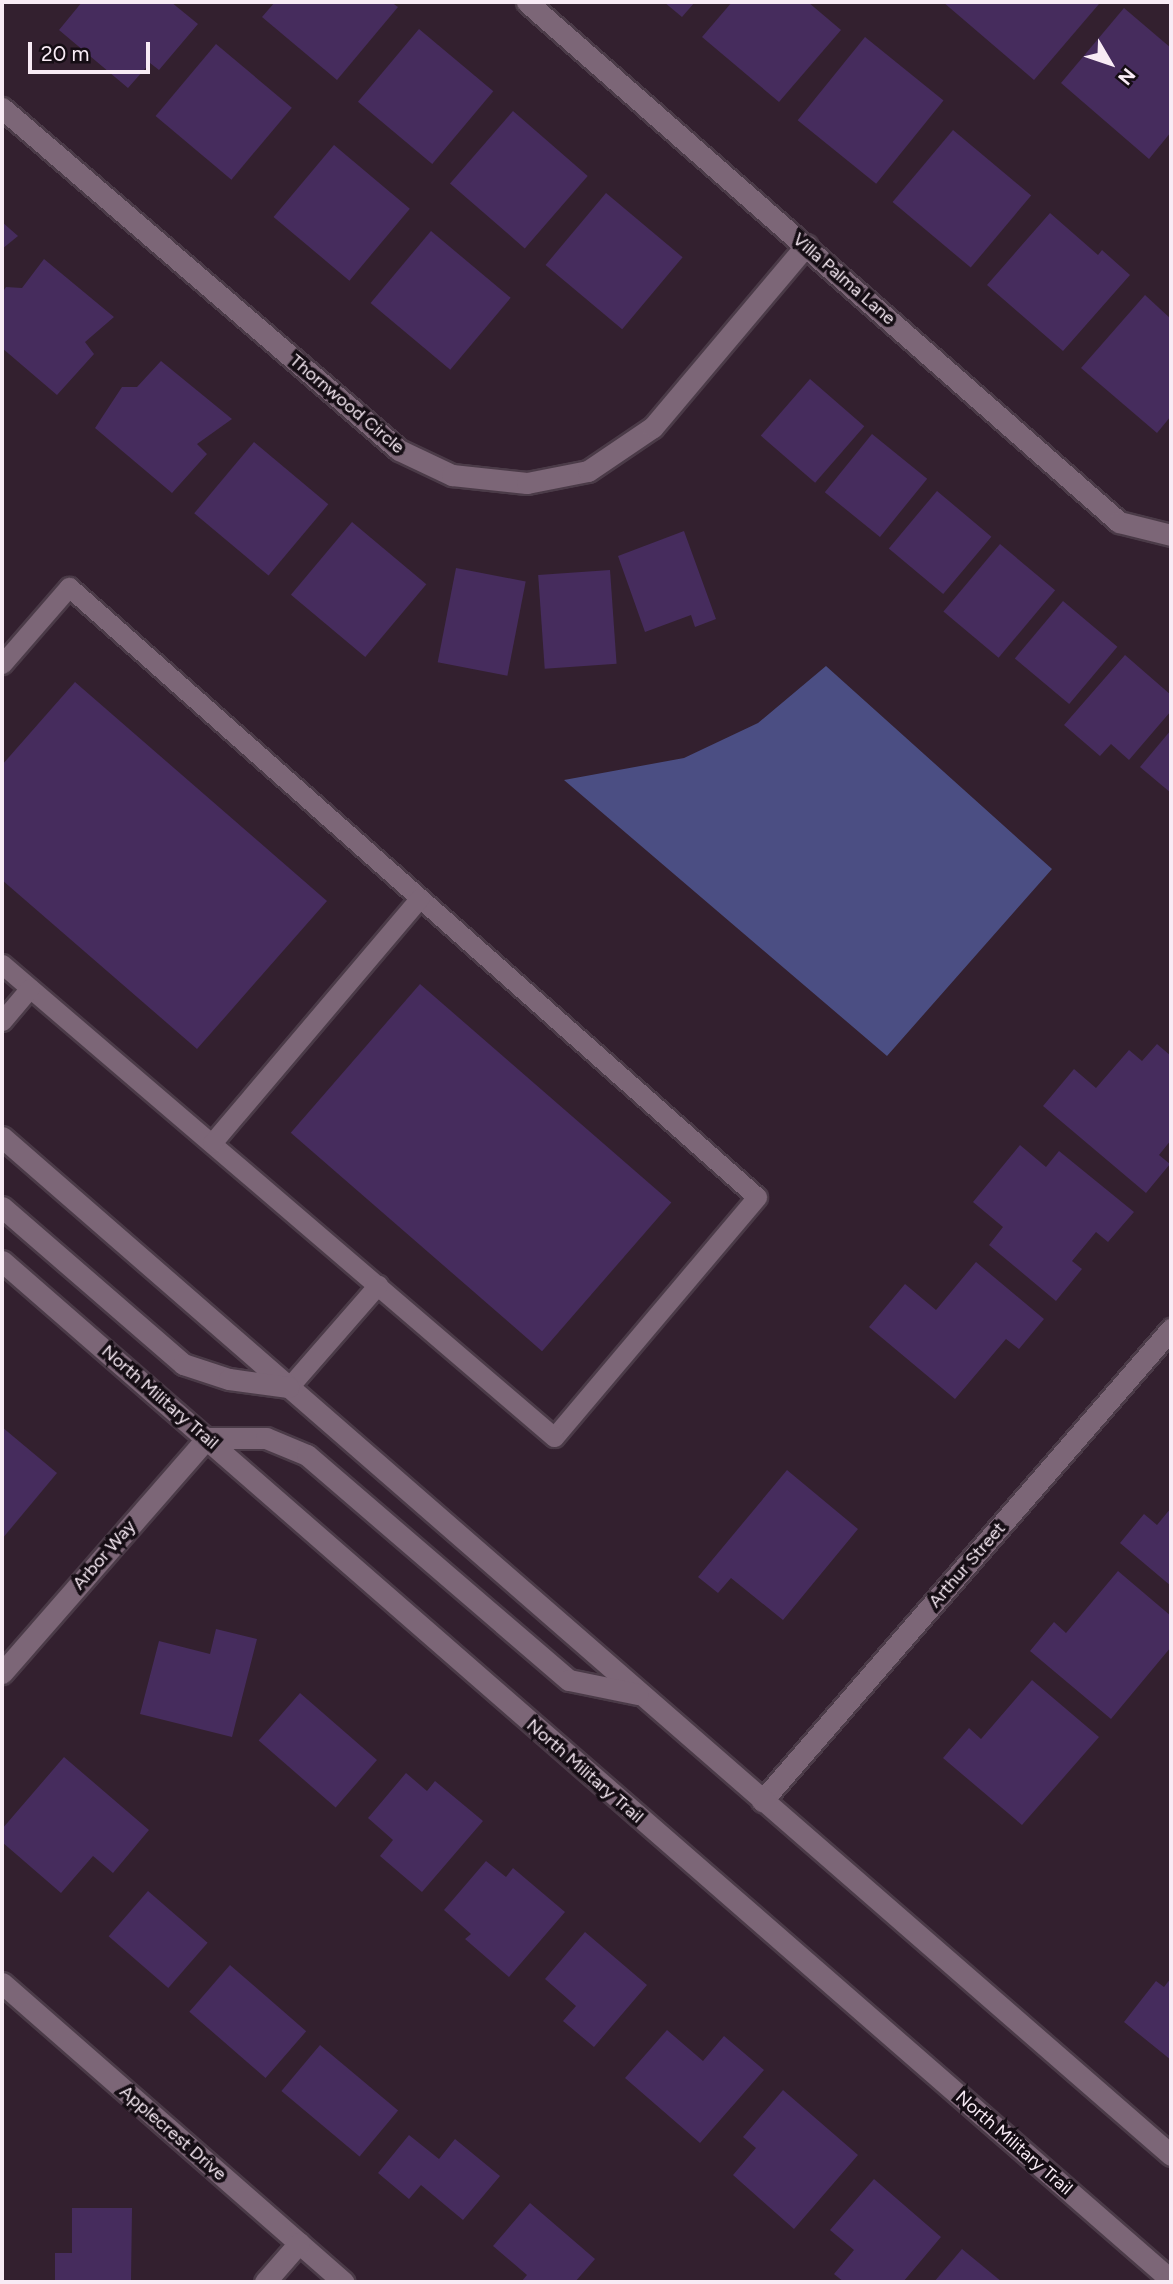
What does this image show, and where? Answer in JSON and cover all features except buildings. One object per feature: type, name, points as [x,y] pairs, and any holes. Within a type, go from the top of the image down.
[{"type":"main road","name":"Villa Palma Lane","points":[[527,2],[1119,522],[1171,535]]},
{"type":"main road","name":"Thornwood Circle","points":[[2,108],[399,450],[452,475],[527,483],[588,471],[653,427],[806,246]]},
{"type":"main road","points":[[2,1137],[1171,2155]]},
{"type":"main road","points":[[2,1207],[183,1364],[229,1379],[288,1388]]},
{"type":"main road","name":"North Military Trail","points":[[2,1261],[1168,2271]]},
{"type":"main road","name":"Arthur Street","points":[[762,1801],[1171,1329]]},
{"type":"main road","points":[[207,1438],[266,1438],[307,1455],[569,1680],[640,1695]]},
{"type":"main road","name":"Arbor Way","points":[[2,1673],[207,1438]]},
{"type":"main road","name":"Applecrest Drive","points":[[2,1983],[344,2282]]},
{"type":"main road","points":[[265,2282],[299,2243]]},
{"type":"lane","points":[[2,664],[69,587],[757,1197],[554,1437],[2,964]]},
{"type":"lane","points":[[212,1143],[420,898]]},
{"type":"lane","points":[[2,1021],[30,988]]},
{"type":"lane","points":[[288,1388],[378,1284]]},
{"type":"water","points":[[826,666],[1052,869],[887,1056],[564,780],[684,758],[758,723]]}]
